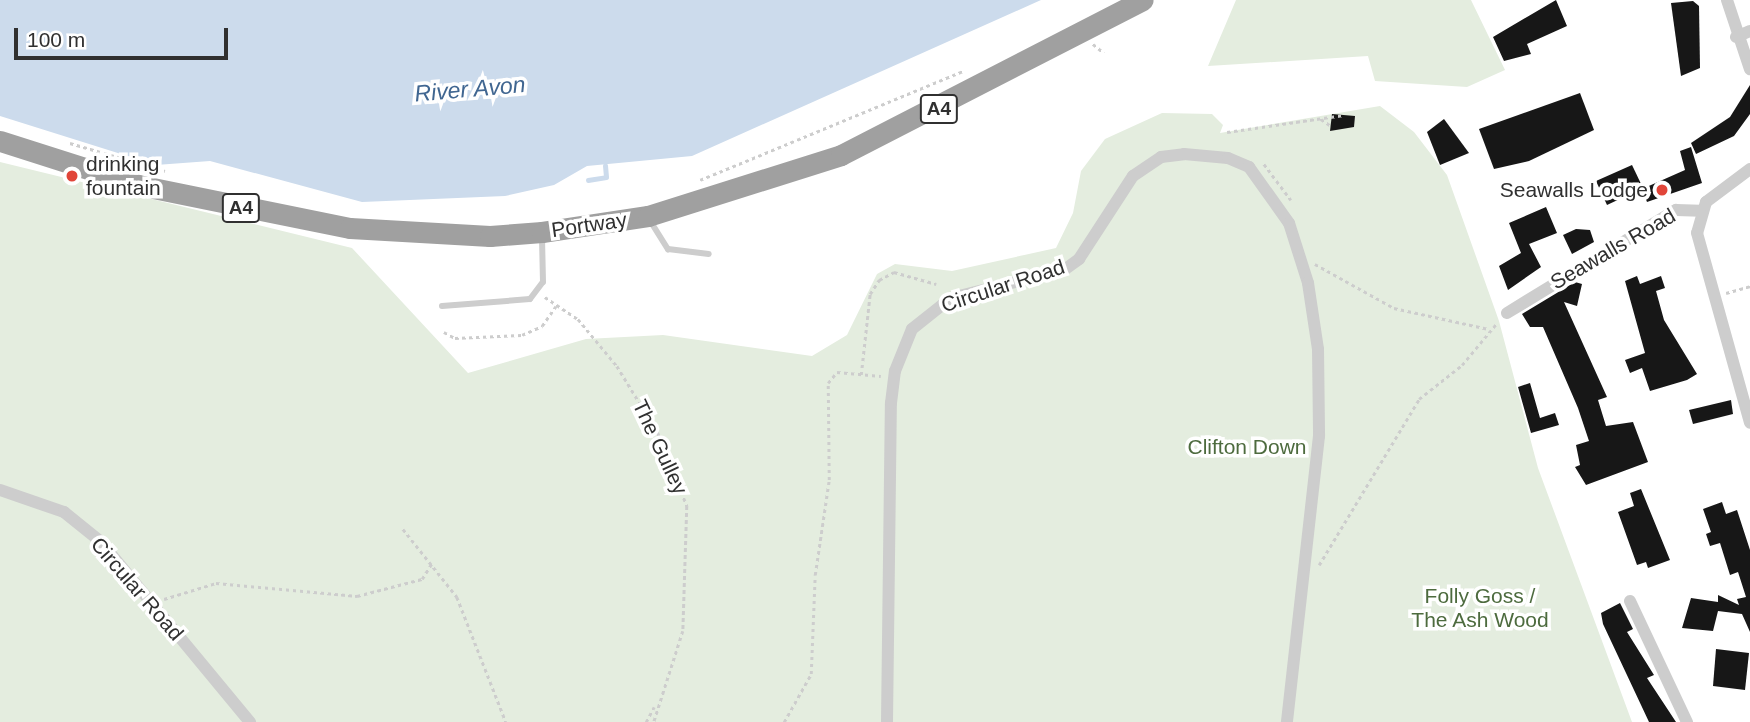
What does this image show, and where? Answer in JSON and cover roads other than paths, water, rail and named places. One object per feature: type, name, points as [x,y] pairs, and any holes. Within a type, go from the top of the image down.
[{"type":"highway","name":"Portway","points":[[0,141],[138,185],[350,228],[489,236],[542,232],[648,216],[841,155],[1143,0]]},
{"type":"street","points":[[1727,0],[1736,37],[1750,69]]},
{"type":"street","points":[[1736,37],[1750,31]]},
{"type":"street","name":"Circular Road","points":[[887,722],[891,404],[895,371],[912,328],[951,298],[1064,270],[1079,259],[1133,176],[1161,157],[1184,154],[1228,158],[1249,167],[1289,223],[1308,284],[1318,349],[1319,436],[1287,722]]},
{"type":"street","name":"Seawalls Road","points":[[1507,313],[1676,210],[1700,211],[1716,191],[1750,169]]},
{"type":"street","points":[[1700,211],[1697,233],[1750,423]]},
{"type":"street","name":"Circular Road","points":[[0,490],[64,512],[101,542],[250,722]]},
{"type":"street","points":[[1630,601],[1687,722]]},
{"type":"lane","points":[[648,216],[668,249],[709,254]]},
{"type":"lane","points":[[442,306],[511,303],[538,291],[542,232]]},
{"type":"water","name":"River Avon","points":[[0,0],[1041,0],[692,156],[587,166],[554,185],[505,196],[362,202],[210,161],[156,165],[0,116]]},
{"type":"waterway","points":[[588,180],[606,177],[605,166]]},
{"type":"place","name":"drinking fountain","points":[[72,176]]},
{"type":"place","name":"Seawalls Lodge","points":[[1662,190]]},
{"type":"park label","name":"Clifton Down","points":[[1247,447]]},
{"type":"park label","name":"Folly Goss / The Ash Wood","points":[[1480,608]]}]
